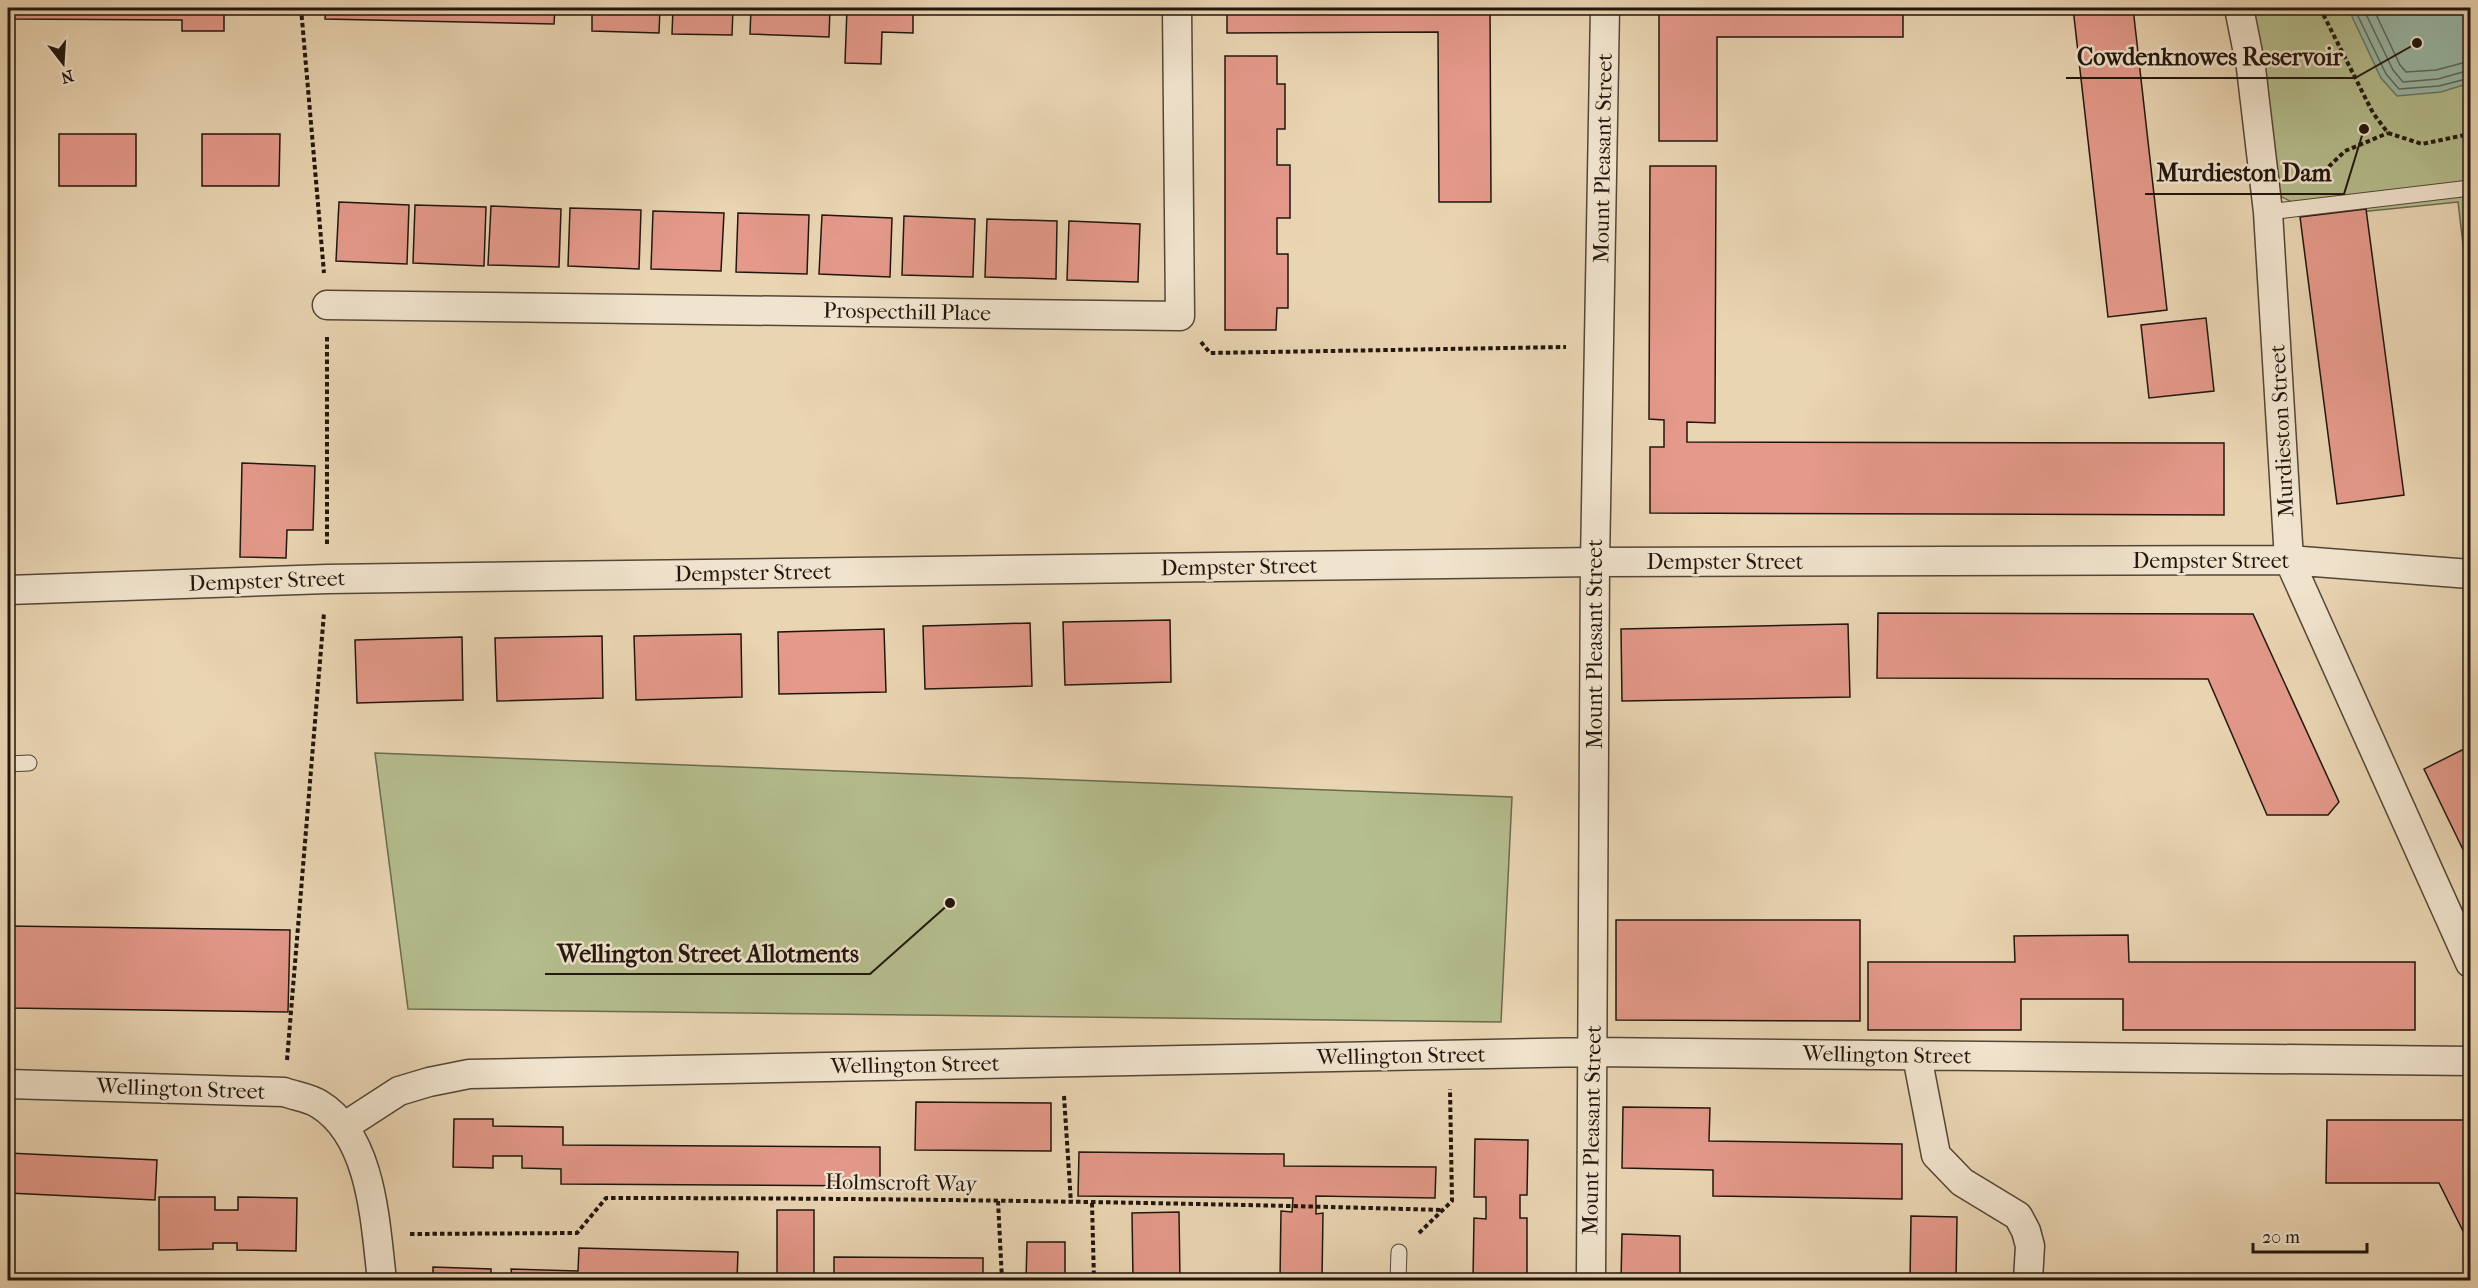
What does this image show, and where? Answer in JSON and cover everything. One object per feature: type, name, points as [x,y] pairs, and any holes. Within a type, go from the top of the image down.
[{"type":"street","name":"Prospecthill Place","points":[[327,305],[1180,316],[1177,8]]},
{"type":"street","name":"Mount Pleasant Street","points":[[1591,1281],[1595,562],[1605,8]]},
{"type":"street","name":"Murdieston Street","points":[[2240,8],[2251,68],[2267,201],[2289,560],[2470,963]]},
{"type":"street","name":"Dempster Street","points":[[8,590],[327,579],[1595,562],[2289,560],[2470,574]]},
{"type":"street","name":"Wellington Street","points":[[345,1126],[399,1091],[469,1074],[1593,1052],[2470,1061]]},
{"type":"street","points":[[1917,1056],[1936,1155],[1962,1182],[2018,1216],[2026,1231],[2030,1246],[2028,1281]]},
{"type":"street","name":"Wellington Street","points":[[8,1084],[284,1092],[318,1103],[345,1126],[356,1151],[372,1197],[382,1281]]},
{"type":"lane","points":[[2267,201],[2470,188]]},
{"type":"lane","points":[[8,764],[30,764]]},
{"type":"lane","points":[[1398,1281],[1399,1252]]},
{"type":"path","points":[[2320,8],[2373,113],[2388,133],[2422,144],[2470,134]]},
{"type":"path","points":[[2267,201],[2311,183],[2345,151],[2388,133]]},
{"type":"path","points":[[1210,353],[1599,346]]},
{"type":"path","points":[[1399,1252],[1452,1201],[1449,1055]]},
{"type":"path","points":[[1062,1062],[1071,1203]]},
{"type":"path","name":"Holmscroft Way","points":[[376,1235],[578,1233],[606,1198],[849,1198],[1442,1210]]},
{"type":"path","points":[[998,1201],[1002,1281]]},
{"type":"path","points":[[1092,1203],[1094,1281]]},
{"type":"green space","points":[[2253,8],[2470,8],[2470,304],[2458,202],[2320,216],[2266,189]]},
{"type":"green space","points":[[375,753],[1512,797],[1501,1022],[408,1009]]},
{"type":"water","points":[[2348,8],[2470,8],[2470,83],[2441,92],[2397,96],[2381,78]]},
{"type":"building","points":[[8,8],[224,8],[224,31],[182,31],[182,20],[8,19]]},
{"type":"building","points":[[326,8],[555,8],[554,24],[325,19]]},
{"type":"building","points":[[592,8],[660,8],[659,33],[592,31]]},
{"type":"building","points":[[673,8],[733,8],[732,35],[672,34]]},
{"type":"building","points":[[751,8],[830,8],[829,37],[750,34]]},
{"type":"building","points":[[847,8],[913,8],[913,33],[882,32],[881,64],[845,63]]},
{"type":"building","points":[[1227,8],[1490,8],[1491,202],[1439,202],[1438,32],[1227,33]]},
{"type":"building","points":[[1690,8],[1903,8],[1903,37],[1717,37],[1717,141],[1659,141],[1659,10],[1690,10]]},
{"type":"building","points":[[2073,8],[2133,8],[2167,310],[2108,317]]},
{"type":"building","points":[[1225,56],[1277,56],[1277,84],[1285,84],[1285,129],[1277,129],[1277,165],[1290,165],[1290,218],[1277,218],[1277,254],[1288,254],[1288,308],[1277,308],[1276,330],[1225,330]]},
{"type":"building","points":[[59,134],[136,134],[136,186],[59,186]]},
{"type":"building","points":[[202,134],[280,134],[279,186],[202,186]]},
{"type":"building","points":[[8,137],[10,137],[8,202]]},
{"type":"building","points":[[1650,166],[1716,166],[1715,423],[1687,422],[1687,442],[2224,443],[2224,515],[1650,513],[1650,447],[1664,447],[1664,420],[1649,419]]},
{"type":"building","points":[[339,202],[409,205],[407,264],[336,261]]},
{"type":"building","points":[[415,205],[486,207],[484,266],[413,263]]},
{"type":"building","points":[[491,206],[561,209],[559,267],[488,265]]},
{"type":"building","points":[[570,208],[641,210],[639,269],[568,266]]},
{"type":"building","points":[[2366,209],[2404,495],[2337,504],[2300,217]]},
{"type":"building","points":[[653,211],[724,213],[721,271],[651,269]]},
{"type":"building","points":[[738,213],[809,215],[807,274],[736,272]]},
{"type":"building","points":[[822,215],[892,218],[890,277],[819,274]]},
{"type":"building","points":[[904,216],[975,219],[973,277],[902,275]]},
{"type":"building","points":[[987,219],[1057,221],[1056,279],[985,277]]},
{"type":"building","points":[[1069,221],[1140,224],[1138,282],[1067,280]]},
{"type":"building","points":[[2206,318],[2214,391],[2149,398],[2141,325]]},
{"type":"building","points":[[242,463],[315,466],[313,530],[287,530],[286,558],[240,557]]},
{"type":"building","points":[[1878,613],[2253,614],[2339,802],[2328,815],[2267,815],[2208,679],[1877,678]]},
{"type":"building","points":[[1170,620],[1171,682],[1065,685],[1063,622]]},
{"type":"building","points":[[1030,623],[1032,686],[925,689],[923,626]]},
{"type":"building","points":[[1848,624],[1850,697],[1622,701],[1621,629]]},
{"type":"building","points":[[884,629],[886,692],[779,694],[778,632]]},
{"type":"building","points":[[741,634],[742,697],[636,700],[634,636]]},
{"type":"building","points":[[602,636],[603,698],[497,701],[495,638]]},
{"type":"building","points":[[462,637],[463,700],[357,703],[355,640]]},
{"type":"building","points":[[2470,746],[2470,864],[2424,769]]},
{"type":"building","points":[[1616,920],[1860,920],[1860,1021],[1616,1020]]},
{"type":"building","points":[[8,926],[290,930],[288,1012],[8,1008]]},
{"type":"building","points":[[2128,935],[2129,962],[2415,962],[2415,1030],[2123,1030],[2123,999],[2021,999],[2021,1030],[1868,1030],[1868,962],[2015,962],[2014,936]]},
{"type":"building","points":[[916,1102],[1051,1103],[1051,1151],[915,1150]]},
{"type":"building","points":[[1623,1107],[1710,1108],[1709,1141],[1902,1144],[1902,1199],[1713,1196],[1713,1170],[1622,1168]]},
{"type":"building","points":[[454,1119],[493,1119],[493,1126],[563,1127],[563,1145],[880,1147],[880,1186],[561,1184],[561,1169],[522,1168],[522,1156],[493,1156],[493,1168],[453,1167]]},
{"type":"building","points":[[2327,1120],[2470,1120],[2470,1230],[2464,1233],[2439,1183],[2326,1183]]},
{"type":"building","points":[[1475,1139],[1528,1140],[1527,1195],[1520,1195],[1520,1218],[1527,1218],[1527,1280],[1473,1280],[1474,1218],[1486,1219],[1486,1197],[1474,1197]]},
{"type":"building","points":[[1079,1152],[1284,1154],[1284,1166],[1436,1167],[1435,1198],[1316,1196],[1316,1214],[1323,1213],[1322,1280],[1280,1280],[1281,1211],[1292,1212],[1293,1198],[1078,1196]]},
{"type":"building","points":[[8,1153],[157,1160],[155,1200],[8,1193]]},
{"type":"building","points":[[159,1197],[215,1197],[215,1210],[238,1210],[238,1197],[297,1198],[296,1251],[237,1250],[237,1243],[213,1243],[213,1249],[159,1250]]},
{"type":"building","points":[[777,1210],[814,1210],[814,1280],[777,1280]]},
{"type":"building","points":[[1179,1212],[1180,1280],[1133,1280],[1132,1213]]},
{"type":"building","points":[[1911,1216],[1957,1217],[1956,1280],[1910,1280]]},
{"type":"building","points":[[1622,1234],[1680,1236],[1680,1280],[1621,1280]]},
{"type":"building","points":[[1027,1242],[1065,1242],[1065,1280],[1026,1280]]},
{"type":"building","points":[[579,1248],[738,1252],[737,1280],[433,1280],[433,1267],[491,1269],[491,1275],[512,1276],[511,1269],[578,1271]]},
{"type":"building","points":[[834,1257],[983,1258],[983,1280],[834,1280]]},
{"type":"place","name":"Cowdenknowes Reservoir","points":[[2417,43]]},
{"type":"place","name":"Murdieston Dam","points":[[2364,129]]},
{"type":"place","name":"Wellington Street Allotments","points":[[950,903]]}]
